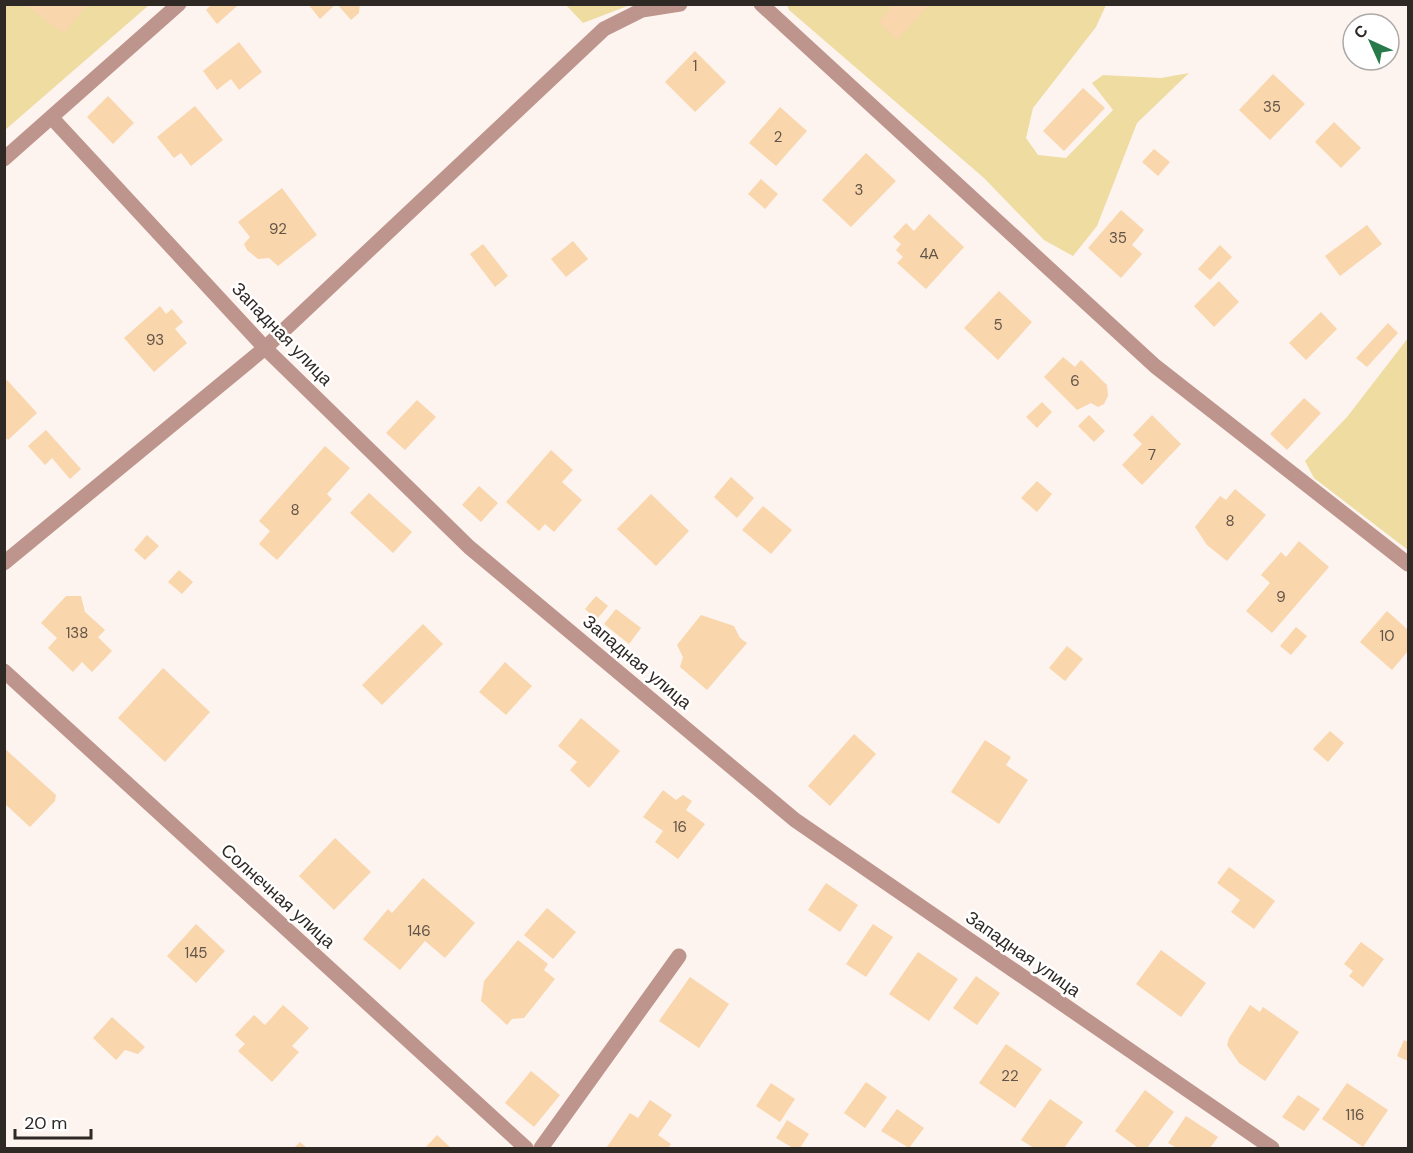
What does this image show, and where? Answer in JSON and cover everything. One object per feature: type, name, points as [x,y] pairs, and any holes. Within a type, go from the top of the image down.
[{"type":"street","points":[[4,159],[179,4]]},
{"type":"street","points":[[4,563],[265,348],[604,29],[642,10],[680,4]]},
{"type":"street","points":[[761,4],[1155,366],[1408,564]]},
{"type":"street","name":"Западная улица","points":[[51,118],[265,348],[470,546],[795,820],[1272,1149]]},
{"type":"street","name":"Солнечная улица","points":[[4,671],[526,1149]]},
{"type":"street","points":[[541,1149],[679,956]]},
{"type":"shaded area","points":[[5,5],[149,5],[5,130]]},
{"type":"shaded area","points":[[566,5],[630,5],[583,23]]},
{"type":"shaded area","points":[[787,5],[1106,5],[1096,27],[1033,108],[1026,138],[1038,155],[1066,158],[1113,110],[1092,83],[1103,75],[1161,78],[1189,73],[1137,123],[1097,226],[1073,256],[1044,240],[984,178],[789,10]]},
{"type":"shaded area","points":[[1408,338],[1408,550],[1314,478],[1305,461],[1347,417]]},
{"type":"building","points":[[24,4],[87,4],[64,34]]},
{"type":"building","points":[[212,4],[236,4],[237,6],[217,24],[206,10]]},
{"type":"building","points":[[308,4],[336,4],[320,19]]},
{"type":"building","points":[[337,4],[360,4],[359,13],[351,20]]},
{"type":"building","points":[[894,4],[930,4],[897,40],[878,22]]},
{"type":"building","points":[[239,42],[262,72],[239,90],[231,79],[217,90],[203,71]]},
{"type":"building","points":[[695,51],[726,82],[695,112],[665,82]]},
{"type":"building","points":[[1273,74],[1305,104],[1270,140],[1239,110]]},
{"type":"building","points":[[1083,88],[1105,108],[1064,151],[1043,131]]},
{"type":"building","points":[[108,96],[134,123],[113,144],[87,117]]},
{"type":"building","points":[[195,106],[223,140],[191,166],[181,153],[174,158],[157,137]]},
{"type":"building","points":[[780,107],[807,131],[776,166],[749,143]]},
{"type":"building","points":[[1334,122],[1361,148],[1341,168],[1315,142]]},
{"type":"building","points":[[1154,149],[1170,162],[1158,176],[1142,162]]},
{"type":"building","points":[[866,153],[896,181],[851,227],[822,200]]},
{"type":"building","points":[[761,179],[778,194],[765,209],[748,194]]},
{"type":"building","points":[[282,188],[317,235],[278,266],[269,258],[258,259],[247,250],[244,244],[250,237],[238,222]]},
{"type":"building","points":[[1121,210],[1144,230],[1132,245],[1142,254],[1121,278],[1088,248]]},
{"type":"building","points":[[929,214],[964,247],[926,289],[897,263],[903,257],[896,250],[901,244],[893,237],[906,223],[914,231]]},
{"type":"building","points":[[1367,225],[1382,244],[1340,276],[1325,256]]},
{"type":"building","points":[[573,241],[588,259],[566,277],[551,259]]},
{"type":"building","points":[[483,244],[508,276],[495,287],[470,254]]},
{"type":"building","points":[[1220,245],[1232,257],[1210,280],[1198,269]]},
{"type":"building","points":[[1219,281],[1239,302],[1214,327],[1194,306]]},
{"type":"building","points":[[999,291],[1032,322],[998,360],[964,328]]},
{"type":"building","points":[[160,306],[166,314],[172,309],[183,322],[175,329],[187,343],[154,372],[124,338]]},
{"type":"building","points":[[1321,312],[1337,329],[1306,360],[1289,343]]},
{"type":"building","points":[[1388,323],[1398,333],[1367,367],[1356,358]]},
{"type":"building","points":[[1063,357],[1075,367],[1081,360],[1107,385],[1108,396],[1104,404],[1098,407],[1091,403],[1077,410],[1044,377]]},
{"type":"building","points":[[7,380],[37,413],[8,440],[4,436],[4,382]]},
{"type":"building","points":[[1304,398],[1321,413],[1287,450],[1270,434]]},
{"type":"building","points":[[417,400],[436,417],[405,450],[386,433]]},
{"type":"building","points":[[1042,402],[1052,412],[1037,428],[1026,417]]},
{"type":"building","points":[[1089,415],[1105,431],[1094,442],[1078,426]]},
{"type":"building","points":[[1152,415],[1181,444],[1142,485],[1122,465],[1142,444],[1133,435]]},
{"type":"building","points":[[46,430],[81,469],[70,479],[52,458],[45,465],[28,446]]},
{"type":"building","points":[[325,446],[350,468],[327,494],[332,499],[277,560],[259,544],[270,531],[259,521]]},
{"type":"building","points":[[551,450],[573,470],[562,482],[582,500],[554,532],[545,524],[539,531],[506,502]]},
{"type":"building","points":[[731,477],[754,498],[737,518],[714,497]]},
{"type":"building","points":[[1037,481],[1052,494],[1037,512],[1021,498]]},
{"type":"building","points":[[479,486],[498,503],[481,522],[462,505]]},
{"type":"building","points":[[1235,489],[1266,515],[1227,561],[1207,545],[1195,527],[1220,496],[1226,500]]},
{"type":"building","points":[[369,493],[412,532],[393,553],[350,513]]},
{"type":"building","points":[[651,494],[689,531],[656,566],[617,529]]},
{"type":"building","points":[[763,506],[792,530],[771,554],[742,530]]},
{"type":"building","points":[[147,535],[159,546],[145,560],[134,550]]},
{"type":"building","points":[[1299,541],[1329,567],[1272,633],[1246,611],[1270,583],[1261,575],[1281,552],[1286,557]]},
{"type":"building","points":[[179,570],[193,582],[182,594],[168,582]]},
{"type":"building","points":[[66,596],[81,596],[85,612],[105,630],[98,637],[112,651],[92,672],[82,662],[73,672],[48,648],[57,638],[41,623]]},
{"type":"building","points":[[596,596],[608,606],[597,619],[585,609]]},
{"type":"building","points":[[616,609],[641,628],[629,644],[604,624]]},
{"type":"building","points":[[1387,611],[1408,630],[1408,651],[1392,670],[1360,642]]},
{"type":"building","points":[[701,615],[734,626],[740,638],[747,643],[707,690],[680,667],[683,657],[677,645]]},
{"type":"building","points":[[423,624],[443,644],[382,705],[362,685]]},
{"type":"building","points":[[1296,627],[1307,636],[1291,655],[1280,646]]},
{"type":"building","points":[[1067,646],[1083,659],[1065,681],[1049,668]]},
{"type":"building","points":[[505,662],[532,686],[506,715],[479,692]]},
{"type":"building","points":[[163,668],[210,712],[165,762],[118,718]]},
{"type":"building","points":[[581,718],[620,751],[589,788],[570,770],[577,762],[558,746]]},
{"type":"building","points":[[1330,731],[1344,743],[1328,762],[1313,749]]},
{"type":"building","points":[[854,734],[876,754],[830,806],[808,786]]},
{"type":"building","points":[[985,740],[1011,757],[1006,765],[1028,780],[999,824],[951,792]]},
{"type":"building","points":[[4,748],[56,795],[55,801],[30,827],[4,803]]},
{"type":"building","points":[[663,790],[676,800],[683,795],[692,801],[686,810],[705,824],[678,859],[655,842],[663,831],[643,817]]},
{"type":"building","points":[[335,838],[371,872],[334,910],[299,876]]},
{"type":"building","points":[[1229,867],[1275,901],[1254,929],[1231,912],[1240,900],[1217,883]]},
{"type":"building","points":[[423,878],[475,923],[445,958],[425,941],[400,970],[363,939],[388,909],[392,913]]},
{"type":"building","points":[[826,883],[858,905],[840,932],[808,910]]},
{"type":"building","points":[[547,908],[576,932],[553,959],[524,935]]},
{"type":"building","points":[[196,924],[225,951],[196,983],[167,956]]},
{"type":"building","points":[[873,924],[893,937],[866,977],[846,964]]},
{"type":"building","points":[[518,940],[548,964],[544,970],[555,979],[524,1018],[512,1019],[507,1025],[481,1001],[484,981]]},
{"type":"building","points":[[1361,942],[1384,959],[1363,987],[1349,976],[1353,971],[1344,964]]},
{"type":"building","points":[[1161,950],[1206,983],[1181,1017],[1136,984]]},
{"type":"building","points":[[918,952],[958,979],[929,1021],[889,994]]},
{"type":"building","points":[[976,976],[1000,993],[977,1025],[953,1008]]},
{"type":"building","points":[[690,977],[729,1004],[699,1048],[659,1021]]},
{"type":"building","points":[[283,1005],[309,1028],[292,1046],[299,1052],[272,1082],[238,1051],[245,1044],[235,1035],[254,1015],[265,1025]]},
{"type":"building","points":[[1250,1005],[1260,1012],[1263,1007],[1299,1032],[1265,1081],[1239,1063],[1227,1045]]},
{"type":"building","points":[[112,1017],[145,1047],[138,1054],[125,1050],[116,1060],[93,1038]]},
{"type":"building","points":[[1404,1040],[1408,1042],[1408,1061],[1397,1056]]},
{"type":"building","points":[[1006,1044],[1042,1069],[1015,1108],[979,1083]]},
{"type":"building","points":[[531,1071],[560,1095],[534,1127],[505,1103]]},
{"type":"building","points":[[866,1082],[887,1097],[865,1128],[844,1113]]},
{"type":"building","points":[[771,1083],[795,1099],[780,1122],[756,1106]]},
{"type":"building","points":[[1347,1083],[1388,1110],[1363,1147],[1322,1119]]},
{"type":"building","points":[[1145,1090],[1174,1112],[1147,1148],[1138,1148],[1115,1131]]},
{"type":"building","points":[[1298,1095],[1320,1109],[1304,1131],[1282,1117]]},
{"type":"building","points":[[1050,1099],[1083,1122],[1064,1148],[1034,1148],[1021,1140]]},
{"type":"building","points":[[650,1100],[672,1115],[658,1135],[671,1144],[668,1148],[607,1147],[630,1113],[638,1118]]},
{"type":"building","points":[[897,1109],[924,1128],[909,1148],[881,1131]]},
{"type":"building","points":[[1186,1116],[1218,1137],[1210,1148],[1177,1148],[1168,1143]]},
{"type":"building","points":[[787,1120],[809,1134],[800,1148],[793,1148],[776,1138]]},
{"type":"building","points":[[437,1135],[451,1148],[425,1148]]},
{"type":"building","points":[[300,1142],[307,1148],[294,1148]]}]
